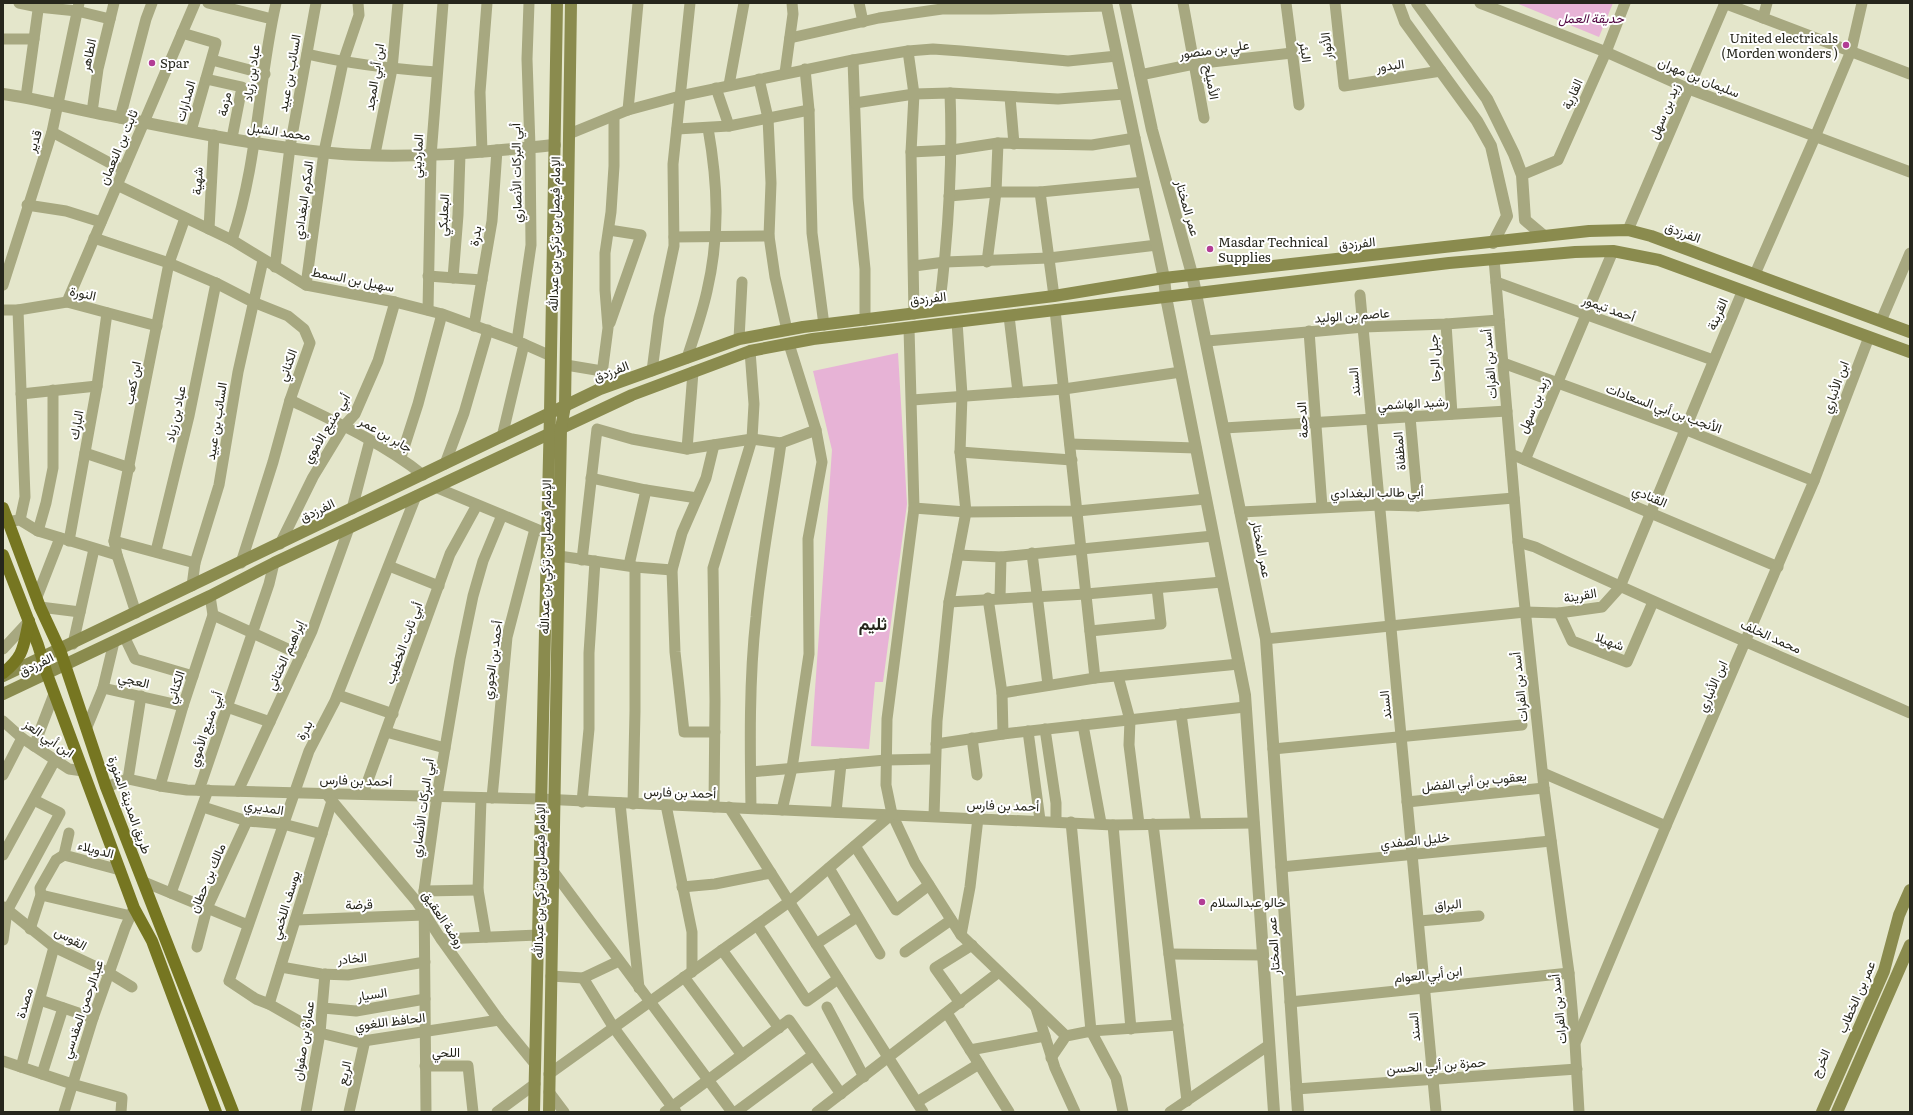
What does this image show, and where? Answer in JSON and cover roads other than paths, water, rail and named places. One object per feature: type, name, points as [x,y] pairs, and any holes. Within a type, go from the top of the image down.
[{"type":"main road","name":"الإمام فيصل بن تركي بن عبدالله","points":[[534,1112],[550,434],[557,3]]},
{"type":"main road","name":"الإمام فيصل بن تركي بن عبدالله","points":[[549,1112],[561,428],[565,406],[566,365],[571,3]]},
{"type":"main road","name":"الفرزدق","points":[[3,676],[73,644],[600,389],[739,339],[787,330],[824,324],[1054,296],[1192,274],[1589,231],[1628,230],[1651,236],[1910,332]]},
{"type":"main road","name":"الفرزدق","points":[[3,694],[210,596],[274,563],[632,395],[750,351],[789,344],[1056,310],[1494,259],[1575,252],[1613,251],[1659,260],[1742,292],[1910,352]]},
{"type":"main road","name":"طريق المدينة المنورة","points":[[3,508],[14,522],[38,602],[60,650],[106,787],[233,1112]]},
{"type":"main road","points":[[3,555],[29,621],[54,694],[120,870],[132,912],[152,941],[216,1112]]},
{"type":"main road","points":[[3,673],[19,658],[24,648],[29,621]]},
{"type":"main road","name":"عمر بن الخطاب","points":[[1822,1112],[1884,971],[1899,916],[1910,890]]},
{"type":"main road","name":"الخرج","points":[[1814,1112],[1899,916]]},
{"type":"main road","points":[[1837,1112],[1910,945]]},
{"type":"street","points":[[19,3],[78,7],[110,19]]},
{"type":"street","name":"الطاهر","points":[[92,112],[98,69],[114,3]]},
{"type":"street","points":[[120,118],[146,20],[152,3]]},
{"type":"street","name":"ثابت بن النعمان","points":[[67,302],[195,3]]},
{"type":"street","points":[[208,3],[272,19]]},
{"type":"street","name":"عباد بن زياد","points":[[232,240],[243,208],[255,142],[272,19],[276,3]]},
{"type":"street","name":"السائب بن عبيد","points":[[275,268],[290,147],[316,3]]},
{"type":"street","name":"المكرم البغدادي","points":[[306,286],[324,152],[343,62],[359,14],[358,3]]},
{"type":"street","name":"ابن أبي المجد","points":[[375,154],[392,69],[398,3]]},
{"type":"street","name":"المارديني","points":[[428,310],[430,156],[443,3]]},
{"type":"street","points":[[482,152],[480,92],[488,3]]},
{"type":"street","name":"أبي البركات الأنصاري","points":[[502,436],[521,342],[531,244],[527,60],[529,3]]},
{"type":"street","points":[[628,110],[638,3]]},
{"type":"street","points":[[652,371],[659,317],[674,246],[673,164],[690,3]]},
{"type":"street","points":[[729,85],[744,3]]},
{"type":"street","points":[[785,73],[793,14],[792,3]]},
{"type":"street","points":[[860,3],[863,22]]},
{"type":"street","points":[[897,15],[899,3]]},
{"type":"street","name":"عمر المختار","points":[[1125,3],[1152,130],[1192,274],[1207,341],[1266,639],[1298,1112]]},
{"type":"street","name":"الأميلح","points":[[1184,3],[1204,118]]},
{"type":"street","name":"البئر","points":[[1286,3],[1299,104]]},
{"type":"street","name":"الأنوار","points":[[1335,3],[1344,86]]},
{"type":"street","points":[[1398,3],[1405,22],[1477,121],[1491,146],[1507,216],[1494,242]]},
{"type":"street","points":[[1417,3],[1487,99],[1514,154],[1522,175],[1525,220],[1544,236]]},
{"type":"street","name":"سليمان بن مهران","points":[[1482,3],[1606,52],[1689,90],[1910,172]]},
{"type":"street","name":"القارية","points":[[1522,175],[1558,160],[1606,52],[1625,3]]},
{"type":"street","points":[[1724,3],[1910,74]]},
{"type":"street","name":"زيد بن سهل","points":[[1628,230],[1689,90],[1724,3]]},
{"type":"street","points":[[1763,18],[1768,3]]},
{"type":"street","points":[[1755,274],[1816,137],[1851,52],[1862,3]]},
{"type":"street","points":[[790,38],[942,6],[1106,4]]},
{"type":"street","name":"عمر المختار","points":[[1106,4],[1164,278],[1166,297],[1238,664],[1245,707],[1274,1112]]},
{"type":"street","points":[[26,97],[38,5]]},
{"type":"street","name":"قدير","points":[[3,285],[27,205],[52,132],[56,105],[78,7]]},
{"type":"street","name":"المدارات","points":[[182,33],[216,43],[190,131]]},
{"type":"street","points":[[3,39],[34,39]]},
{"type":"street","points":[[569,134],[628,110],[680,96],[805,69],[908,51],[932,49],[1068,61],[1117,56]]},
{"type":"street","points":[[908,51],[914,94],[911,152],[914,314]]},
{"type":"street","name":"علي بن منصور","points":[[1140,75],[1194,64],[1292,53]]},
{"type":"street","points":[[307,54],[343,62],[392,69],[437,72]]},
{"type":"street","points":[[212,60],[265,74]]},
{"type":"street","points":[[853,60],[858,198],[864,269],[865,320]]},
{"type":"street","points":[[805,69],[809,110],[812,233],[824,324]]},
{"type":"street","name":"البدور","points":[[1344,86],[1441,71]]},
{"type":"street","name":"مزمة","points":[[206,79],[242,88],[232,138]]},
{"type":"street","points":[[759,79],[768,118],[771,183],[769,236],[787,330]]},
{"type":"street","points":[[716,88],[729,126]]},
{"type":"street","points":[[855,103],[914,94],[950,93],[1058,99],[1125,94]]},
{"type":"street","points":[[939,310],[945,262],[952,150],[950,93]]},
{"type":"street","name":"محمد الشبل","points":[[3,94],[26,97],[56,105],[144,123],[324,152],[430,156],[555,145]]},
{"type":"street","points":[[1010,97],[1014,144]]},
{"type":"street","points":[[677,129],[729,126],[809,110]]},
{"type":"street","points":[[608,328],[605,290],[605,253],[609,230],[614,166],[614,116]]},
{"type":"street","points":[[687,358],[707,291],[715,238],[717,202],[714,164],[708,128]]},
{"type":"street","points":[[52,132],[123,170]]},
{"type":"street","name":"شهية","points":[[209,229],[214,135]]},
{"type":"street","points":[[911,152],[952,150],[998,143],[1092,145],[1135,138]]},
{"type":"street","points":[[987,262],[996,192],[998,143]]},
{"type":"street","name":"بدرة","points":[[474,326],[492,221],[497,150]]},
{"type":"street","name":"البعلبكي","points":[[453,278],[458,215],[460,154]]},
{"type":"street","points":[[949,196],[996,192],[1040,192],[1144,182]]},
{"type":"street","name":"سهيل بن السمط","points":[[117,185],[232,240],[306,286],[395,302],[442,314],[521,342],[551,356]]},
{"type":"street","points":[[1040,192],[1054,296]]},
{"type":"street","points":[[27,205],[66,211],[101,222]]},
{"type":"street","name":"ابن كعب","points":[[136,613],[117,555],[114,540],[130,468],[169,263],[185,218]]},
{"type":"street","points":[[600,389],[608,328],[641,235],[609,230]]},
{"type":"street","points":[[674,237],[715,238],[769,236]]},
{"type":"street","name":"الكناني","points":[[94,238],[169,263],[216,283],[253,302],[288,316],[304,329],[310,343],[290,400],[273,462],[241,563]]},
{"type":"street","points":[[914,266],[945,262],[987,262],[1049,258],[1157,246]]},
{"type":"street","name":"زيد بن سهل","points":[[1525,460],[1613,251]]},
{"type":"street","points":[[1881,321],[1910,253]]},
{"type":"street","name":"أسد بن الفرات","points":[[1494,259],[1518,542],[1544,788],[1569,974],[1579,1112]]},
{"type":"street","name":"السائب بن عبيد","points":[[192,586],[195,563],[219,485],[238,372],[263,260]]},
{"type":"street","points":[[428,276],[482,280]]},
{"type":"street","points":[[739,339],[742,282]]},
{"type":"street","name":"أحمد تيمور","points":[[1496,282],[1713,360]]},
{"type":"street","name":"عباد بن زياد","points":[[156,551],[189,416],[216,283]]},
{"type":"street","name":"القرينة","points":[[1266,639],[1525,612],[1559,613],[1602,608],[1620,587],[1652,512],[1684,429],[1742,292]]},
{"type":"street","name":"السند","points":[[1360,295],[1436,1112]]},
{"type":"street","name":"النورة","points":[[3,310],[18,310],[67,302],[157,326]]},
{"type":"street","name":"أبي منيع الأموي","points":[[280,544],[313,477],[344,426],[355,414],[378,361],[395,302]]},
{"type":"street","points":[[18,310],[25,497],[14,522],[64,540],[117,555]]},
{"type":"street","points":[[1056,310],[1095,678]]},
{"type":"street","name":"البارك","points":[[38,602],[64,540],[85,453],[108,313]]},
{"type":"street","points":[[401,457],[418,404],[442,314]]},
{"type":"street","points":[[1009,316],[1018,392]]},
{"type":"street","name":"عاصم بن الوليد","points":[[1207,341],[1364,327],[1446,324],[1500,320]]},
{"type":"street","points":[[934,816],[936,744],[949,602],[966,512],[960,452],[962,395],[957,322]]},
{"type":"street","name":"جبل الرحا","points":[[1446,324],[1452,414]]},
{"type":"street","points":[[909,328],[914,508],[887,719],[886,785],[892,814],[915,863],[961,935],[1066,1036]]},
{"type":"street","points":[[445,464],[464,414],[488,330]]},
{"type":"street","name":"الدحمة","points":[[1309,331],[1322,507]]},
{"type":"street","name":"ابن الأنباري","points":[[1575,1043],[1814,481],[1868,337]]},
{"type":"street","points":[[782,810],[792,768],[809,654],[808,539],[822,462],[816,430],[789,344]]},
{"type":"street","points":[[714,807],[715,732],[713,568],[752,439],[754,404],[750,351]]},
{"type":"street","name":"الأنجب بن أبي السعادات","points":[[1503,363],[1557,384],[1684,429],[1814,481]]},
{"type":"street","points":[[566,365],[602,371]]},
{"type":"street","points":[[687,449],[692,372]]},
{"type":"street","points":[[912,400],[962,395],[1064,389],[1181,372]]},
{"type":"street","points":[[21,394],[97,386]]},
{"type":"street","points":[[38,531],[46,503],[53,468],[53,390]]},
{"type":"street","name":"جابر بن عمر","points":[[290,400],[344,426],[401,457],[423,475]]},
{"type":"street","name":"رشيد الهاشمي","points":[[1224,428],[1507,411]]},
{"type":"street","name":"المظفاة","points":[[1410,417],[1418,506]]},
{"type":"street","points":[[582,560],[597,429],[687,449],[752,439],[781,443],[816,430]]},
{"type":"street","points":[[352,509],[370,440]]},
{"type":"street","points":[[751,808],[755,619],[761,568],[781,443]]},
{"type":"street","points":[[1070,444],[1196,448]]},
{"type":"street","points":[[714,445],[706,478],[682,533],[672,570],[675,652],[684,732],[715,732]]},
{"type":"street","points":[[960,452],[1072,460]]},
{"type":"street","points":[[85,453],[130,468]]},
{"type":"street","name":"القنادي","points":[[1511,454],[1652,512],[1778,567]]},
{"type":"street","points":[[591,478],[646,490],[697,498]]},
{"type":"street","points":[[436,487],[547,533]]},
{"type":"street","points":[[633,804],[636,711],[632,566],[646,490]]},
{"type":"street","name":"بدرة","points":[[269,1004],[256,999],[229,981],[293,792],[309,751],[338,695],[416,496]]},
{"type":"street","name":"أبي طالب البغدادي","points":[[1240,512],[1380,504],[1418,506],[1514,498]]},
{"type":"street","points":[[914,508],[966,512],[1077,511],[1206,499]]},
{"type":"street","name":"أبي ثابت الخطيب","points":[[363,794],[450,554],[477,505]]},
{"type":"street","name":"أبي البركات الأنصاري","points":[[426,1112],[424,891],[437,796],[473,596],[483,561],[502,515]]},
{"type":"street","name":"إبراهيم الختاني","points":[[238,791],[301,655],[332,580],[349,528]]},
{"type":"street","name":"أحمد بن الجوري","points":[[486,937],[478,890],[487,798],[507,637],[535,529]]},
{"type":"street","points":[[958,555],[1001,557],[1213,536]]},
{"type":"street","points":[[114,540],[195,563]]},
{"type":"street","name":"محمد الخلف","points":[[1518,542],[1535,547],[1653,602],[1747,641],[1910,713]]},
{"type":"street","points":[[73,644],[94,549]]},
{"type":"street","points":[[1032,553],[1048,685]]},
{"type":"street","points":[[559,556],[672,570]]},
{"type":"street","points":[[1000,598],[1001,557]]},
{"type":"street","points":[[582,802],[589,729],[590,653],[595,561]]},
{"type":"street","name":"أبي منيع الأموي","points":[[170,892],[203,808],[204,790],[227,707],[269,584],[274,563]]},
{"type":"street","points":[[389,566],[439,586]]},
{"type":"street","points":[[949,602],[988,598],[1086,594],[1222,582]]},
{"type":"street","points":[[1090,631],[1161,624],[1157,588]]},
{"type":"street","name":"الكناني","points":[[160,786],[183,706],[213,615],[210,596]]},
{"type":"street","points":[[988,598],[1002,693],[1003,734]]},
{"type":"street","points":[[38,602],[80,612]]},
{"type":"street","name":"شهيلا","points":[[1559,613],[1572,641],[1627,662],[1653,602]]},
{"type":"street","points":[[213,615],[301,655]]},
{"type":"street","points":[[3,649],[29,621]]},
{"type":"street","points":[[119,639],[135,659],[193,676]]},
{"type":"street","points":[[87,727],[103,688],[119,639]]},
{"type":"street","points":[[1002,693],[1095,678],[1238,664]]},
{"type":"street","points":[[1118,676],[1130,720],[1129,745],[1139,824]]},
{"type":"street","name":"العجي","points":[[103,688],[183,706]]},
{"type":"street","points":[[34,746],[54,694]]},
{"type":"street","points":[[338,695],[393,714]]},
{"type":"street","points":[[106,787],[128,779],[141,696]]},
{"type":"street","points":[[227,707],[270,722]]},
{"type":"street","points":[[936,744],[1028,731],[1245,707]]},
{"type":"street","points":[[1181,714],[1196,823]]},
{"type":"street","name":"ابن أبي العز","points":[[3,721],[22,738],[69,769],[83,771]]},
{"type":"street","points":[[1083,725],[1101,823]]},
{"type":"street","points":[[1273,749],[1522,725]]},
{"type":"street","points":[[1046,729],[1056,803],[1056,821]]},
{"type":"street","points":[[1028,731],[1040,820]]},
{"type":"street","points":[[386,732],[445,748]]},
{"type":"street","points":[[3,775],[22,738]]},
{"type":"street","points":[[972,738],[977,775]]},
{"type":"street","points":[[751,772],[886,760],[936,759]]},
{"type":"street","points":[[3,855],[55,760]]},
{"type":"street","points":[[836,812],[841,764]]},
{"type":"street","name":"يعقوب بن أبي الفضل","points":[[1543,773],[1666,826]]},
{"type":"street","name":"أحمد بن فارس","points":[[128,779],[160,786],[204,790],[293,792],[328,797],[363,794],[541,799],[554,801],[1040,820],[1113,825],[1254,823]]},
{"type":"street","name":"يعقوب بن أبي الفضل","points":[[1407,802],[1544,788]]},
{"type":"street","name":"يوسف اللخمي","points":[[269,1004],[322,834],[328,797]]},
{"type":"street","name":"روضة العقيق","points":[[328,797],[408,890],[424,915],[499,1020],[535,1064]]},
{"type":"street","points":[[3,940],[5,909],[60,813],[34,800]]},
{"type":"street","points":[[620,803],[640,989]]},
{"type":"street","points":[[666,805],[692,932],[688,974],[742,1055]]},
{"type":"street","points":[[729,807],[923,1112]]},
{"type":"street","name":"المديري","points":[[203,808],[247,821],[283,824],[322,834]]},
{"type":"street","points":[[549,1074],[789,902],[892,814]]},
{"type":"street","points":[[961,935],[970,887],[978,818]]},
{"type":"street","name":"مالك بن حطان","points":[[197,947],[207,908],[247,821]]},
{"type":"street","points":[[1071,822],[1091,1031],[1116,1078],[1123,1112]]},
{"type":"street","points":[[1153,824],[1187,1100]]},
{"type":"street","points":[[1113,825],[1131,1029]]},
{"type":"street","name":"الدويلاء","points":[[69,833],[64,855],[120,870]]},
{"type":"street","name":"خليل الصفدي","points":[[1281,867],[1551,841]]},
{"type":"street","points":[[855,846],[896,910],[929,885]]},
{"type":"street","points":[[30,929],[41,895],[40,888],[56,860],[64,855]]},
{"type":"street","points":[[829,868],[880,954]]},
{"type":"street","points":[[553,871],[732,1112]]},
{"type":"street","points":[[682,887],[715,884],[771,873]]},
{"type":"street","points":[[144,882],[248,925]]},
{"type":"street","points":[[424,891],[478,890]]},
{"type":"street","points":[[41,895],[132,912]]},
{"type":"street","name":"القوس","points":[[5,909],[54,947],[109,973],[132,987]]},
{"type":"street","name":"عبدالرحمن المقدسي","points":[[64,1112],[93,1018],[132,912]]},
{"type":"street","name":"قرضة","points":[[296,920],[424,915]]},
{"type":"street","name":"البراق","points":[[1418,921],[1479,916]]},
{"type":"street","points":[[816,944],[857,917]]},
{"type":"street","points":[[906,952],[951,920]]},
{"type":"street","points":[[758,925],[807,1001],[838,979]]},
{"type":"street","points":[[441,939],[538,935]]},
{"type":"street","points":[[960,1003],[935,968],[972,945]]},
{"type":"street","name":"مصدة","points":[[21,1067],[54,947]]},
{"type":"street","points":[[722,950],[779,1028]]},
{"type":"street","points":[[1169,954],[1263,955]]},
{"type":"street","points":[[551,976],[583,978],[619,961]]},
{"type":"street","name":"الخادر","points":[[281,967],[324,974],[348,975],[425,962]]},
{"type":"street","points":[[817,1112],[999,972]]},
{"type":"street","name":"عمارة بن صفوان","points":[[306,1112],[320,1032],[323,1008],[324,974]]},
{"type":"street","name":"ابن أبي العوام","points":[[1290,1002],[1569,974]]},
{"type":"street","points":[[583,978],[614,1028],[671,1110],[708,1080],[789,1020],[841,1094]]},
{"type":"street","name":"السيار","points":[[323,1008],[356,1012],[425,999]]},
{"type":"street","points":[[40,1000],[93,1018]]},
{"type":"street","name":"الحافظ اللغوي","points":[[269,1004],[320,1032],[357,1042],[499,1020]]},
{"type":"street","points":[[827,1007],[864,1077]]},
{"type":"street","points":[[1036,1007],[1051,1058],[1075,1112]]},
{"type":"street","points":[[42,1074],[63,1008]]},
{"type":"street","points":[[947,1013],[1010,1112]]},
{"type":"street","points":[[1051,1058],[1066,1036],[1091,1031],[1178,1025]]},
{"type":"street","points":[[970,1050],[1045,1036]]},
{"type":"street","name":"الريع","points":[[349,1112],[365,1040]]},
{"type":"street","points":[[1170,1112],[1270,1045]]},
{"type":"street","points":[[736,1112],[813,1055]]},
{"type":"street","points":[[3,1061],[72,1084],[122,1098],[121,1112]]},
{"type":"street","points":[[917,1102],[979,1064]]},
{"type":"street","name":"اللحي","points":[[425,1066],[468,1066],[473,1112]]},
{"type":"street","name":"حمزة بن أبي الحسن","points":[[1296,1089],[1433,1078],[1577,1069]]},
{"type":"street","points":[[497,1112],[535,1084]]},
{"type":"street","points":[[549,1092],[564,1112]]},
{"type":"place","name":"United electricals (Morden wonders )","points":[[1846,45]]},
{"type":"place","name":"Spar","points":[[152,63]]},
{"type":"place","name":"Masdar Technical Supplies","points":[[1210,249]]},
{"type":"place","name":"خالو عبدالسلام","points":[[1202,902]]},
{"type":"district","name":"ثليم","points":[[873,624]]},
{"type":"park label","name":"حديقة العمل","points":[[1591,18]]}]
